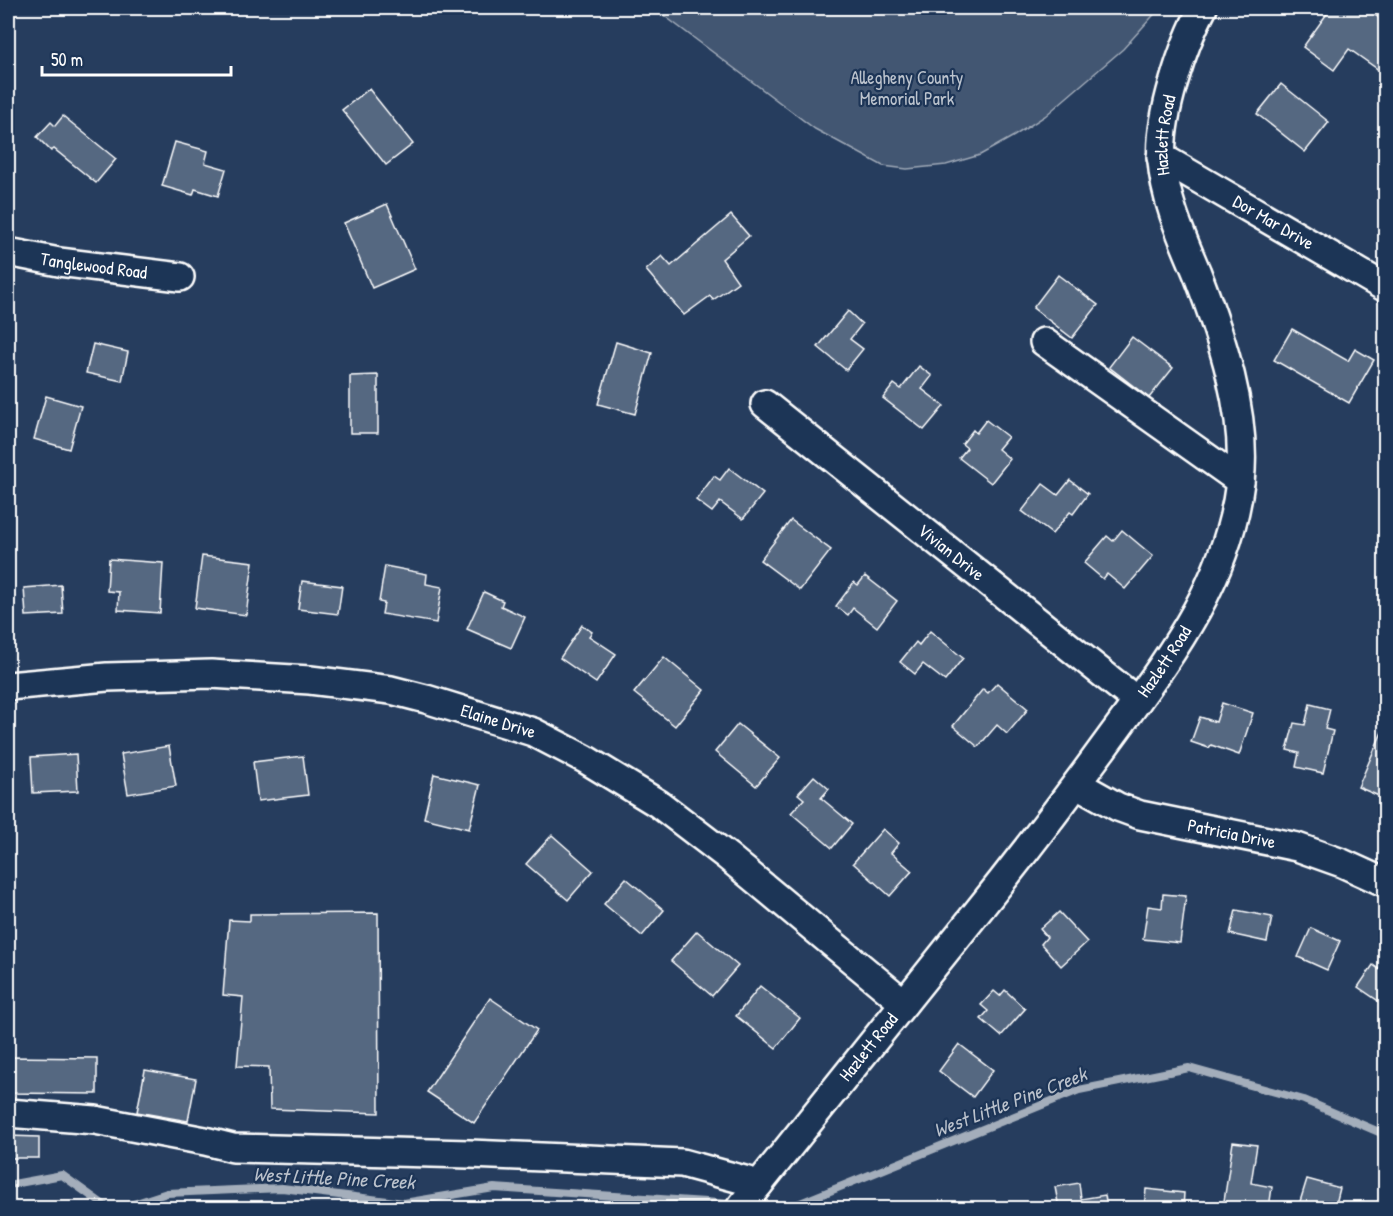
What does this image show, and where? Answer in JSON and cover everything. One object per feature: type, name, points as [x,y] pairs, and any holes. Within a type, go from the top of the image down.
[{"type":"street","name":"Hazlett Road","points":[[749,1197],[1077,784],[1192,622],[1206,594],[1230,533],[1240,481],[1242,452],[1239,414],[1206,295],[1173,212],[1161,157],[1175,77],[1203,8]]},
{"type":"street","name":"Dor Mar Drive","points":[[1161,157],[1386,288]]},
{"type":"street","name":"Tanglewood Road","points":[[8,252],[59,262],[180,277]]},
{"type":"street","points":[[1044,342],[1240,481]]},
{"type":"street","name":"Vivian Drive","points":[[765,404],[1137,701]]},
{"type":"street","name":"Elaine Drive","points":[[8,686],[107,677],[211,674],[310,680],[391,690],[532,732],[585,759],[659,804],[726,856],[904,1003]]},
{"type":"street","name":"Patricia Drive","points":[[1077,784],[1118,807],[1140,815],[1297,847],[1342,863],[1386,883]]},
{"type":"street","points":[[8,1113],[95,1120],[233,1148],[470,1154],[682,1163],[749,1197]]},
{"type":"green space","name":"Allegheny County Memorial Park","points":[[654,8],[1160,8],[1123,49],[1045,116],[1014,136],[980,155],[946,165],[907,169],[883,166],[815,129]]},
{"type":"building","points":[[1331,8],[1365,8],[1386,23],[1386,75],[1349,49],[1334,70],[1303,47]]},
{"type":"building","points":[[1281,84],[1329,122],[1305,152],[1257,114]]},
{"type":"building","points":[[369,89],[413,144],[386,165],[342,110]]},
{"type":"building","points":[[63,116],[116,159],[96,183],[54,149],[51,151],[37,137],[51,122],[55,126]]},
{"type":"building","points":[[175,142],[208,151],[205,163],[226,169],[218,196],[195,189],[193,195],[162,186]]},
{"type":"building","points":[[387,204],[415,269],[372,288],[344,223]]},
{"type":"building","points":[[731,215],[749,236],[722,259],[738,282],[713,300],[710,296],[684,315],[646,270],[662,256],[671,266]]},
{"type":"building","points":[[1058,275],[1098,305],[1072,338],[1033,308]]},
{"type":"building","points":[[848,311],[862,324],[850,339],[863,349],[846,370],[818,347]]},
{"type":"building","points":[[1292,329],[1348,361],[1355,349],[1374,360],[1349,403],[1274,360]]},
{"type":"building","points":[[1132,337],[1173,368],[1149,398],[1109,367]]},
{"type":"building","points":[[616,342],[652,353],[635,414],[598,404]]},
{"type":"building","points":[[93,344],[128,352],[122,381],[86,373]]},
{"type":"building","points":[[919,366],[932,376],[922,389],[944,406],[924,430],[883,398],[894,384],[901,389]]},
{"type":"building","points":[[378,375],[378,433],[350,433],[350,376]]},
{"type":"building","points":[[46,396],[81,406],[69,449],[34,439]]},
{"type":"building","points":[[986,420],[1008,437],[998,449],[1010,459],[991,483],[959,458],[967,448],[962,444],[973,430],[976,433]]},
{"type":"building","points":[[729,468],[763,494],[743,519],[720,502],[712,512],[696,500],[714,476],[720,480]]},
{"type":"building","points":[[1070,480],[1088,494],[1073,514],[1070,512],[1052,534],[1022,511],[1043,484],[1058,495]]},
{"type":"building","points":[[791,520],[831,550],[800,590],[760,560]]},
{"type":"building","points":[[1122,530],[1153,556],[1125,589],[1107,574],[1103,579],[1084,563],[1107,536],[1113,541]]},
{"type":"building","points":[[202,556],[253,562],[246,615],[195,608]]},
{"type":"building","points":[[109,559],[163,563],[160,613],[118,610],[119,592],[107,591]]},
{"type":"building","points":[[385,566],[427,574],[426,584],[442,587],[436,623],[382,614],[384,603],[379,602]]},
{"type":"building","points":[[865,576],[897,601],[877,627],[853,608],[848,615],[836,606],[854,582],[858,585]]},
{"type":"building","points":[[302,581],[342,586],[338,614],[298,609]]},
{"type":"building","points":[[61,585],[63,614],[26,616],[24,588]]},
{"type":"building","points":[[484,592],[503,601],[501,606],[525,617],[511,648],[467,629]]},
{"type":"building","points":[[582,625],[592,632],[589,636],[616,654],[596,683],[560,658]]},
{"type":"building","points":[[930,631],[963,658],[945,681],[923,664],[915,674],[900,662],[916,642],[919,645]]},
{"type":"building","points":[[664,657],[704,690],[675,726],[634,693]]},
{"type":"building","points":[[997,683],[1028,709],[1007,734],[997,725],[978,747],[953,726],[983,689],[988,693]]},
{"type":"building","points":[[1222,703],[1253,713],[1239,755],[1211,745],[1209,748],[1191,742],[1200,717],[1216,722]]},
{"type":"building","points":[[1310,704],[1330,709],[1325,729],[1333,731],[1323,773],[1296,767],[1299,753],[1287,750],[1294,723],[1305,725]]},
{"type":"building","points":[[738,724],[780,758],[756,786],[715,752]]},
{"type":"building","points":[[1382,732],[1386,734],[1386,799],[1358,787]]},
{"type":"building","points":[[169,746],[176,786],[128,794],[121,754]]},
{"type":"building","points":[[76,754],[78,791],[33,793],[31,757]]},
{"type":"building","points":[[303,756],[308,795],[258,801],[253,762]]},
{"type":"building","points":[[434,774],[480,785],[469,829],[424,818]]},
{"type":"building","points":[[814,776],[829,789],[821,798],[852,824],[832,848],[791,813],[804,799],[798,794]]},
{"type":"building","points":[[883,829],[899,843],[891,853],[912,871],[890,896],[853,863]]},
{"type":"building","points":[[552,835],[593,871],[568,900],[526,864]]},
{"type":"building","points":[[626,878],[664,910],[642,936],[604,904]]},
{"type":"building","points":[[1163,894],[1186,896],[1180,943],[1143,939],[1148,906],[1162,908]]},
{"type":"building","points":[[1236,910],[1272,917],[1267,942],[1230,934]]},
{"type":"building","points":[[1059,912],[1087,942],[1061,966],[1041,944],[1047,937],[1040,929]]},
{"type":"building","points":[[378,913],[379,1113],[270,1109],[269,1067],[237,1066],[243,997],[223,995],[229,920],[250,921],[250,914]]},
{"type":"building","points":[[1311,928],[1340,941],[1327,970],[1298,957]]},
{"type":"building","points":[[697,931],[738,966],[712,996],[671,961]]},
{"type":"building","points":[[1373,965],[1386,974],[1386,1006],[1358,987]]},
{"type":"building","points":[[760,986],[800,1018],[776,1048],[736,1016]]},
{"type":"building","points":[[1005,990],[1025,1009],[1001,1036],[981,1019],[988,1011],[981,1005],[994,991],[1000,996]]},
{"type":"building","points":[[490,998],[537,1030],[474,1123],[427,1092]]},
{"type":"building","points":[[959,1044],[993,1070],[973,1097],[939,1071]]},
{"type":"building","points":[[8,1057],[97,1058],[97,1094],[8,1093]]},
{"type":"building","points":[[145,1070],[196,1079],[188,1121],[137,1112]]},
{"type":"building","points":[[8,1136],[39,1137],[39,1158],[8,1158]]},
{"type":"building","points":[[1233,1142],[1257,1145],[1251,1183],[1272,1187],[1269,1208],[1223,1208]]},
{"type":"building","points":[[1307,1179],[1340,1188],[1335,1208],[1298,1208]]},
{"type":"building","points":[[1079,1183],[1081,1199],[1105,1195],[1107,1208],[1059,1208],[1055,1187]]},
{"type":"building","points":[[1146,1189],[1184,1193],[1183,1208],[1144,1208]]},
{"type":"waterway","name":"West Little Pine Creek","points":[[788,1208],[1079,1090],[1189,1068],[1304,1100],[1386,1135]]},
{"type":"waterway","name":"West Little Pine Creek","points":[[8,1185],[62,1175],[108,1208]]},
{"type":"waterway","name":"West Little Pine Creek","points":[[121,1208],[167,1193],[282,1188],[404,1203],[494,1188],[738,1205]]}]
